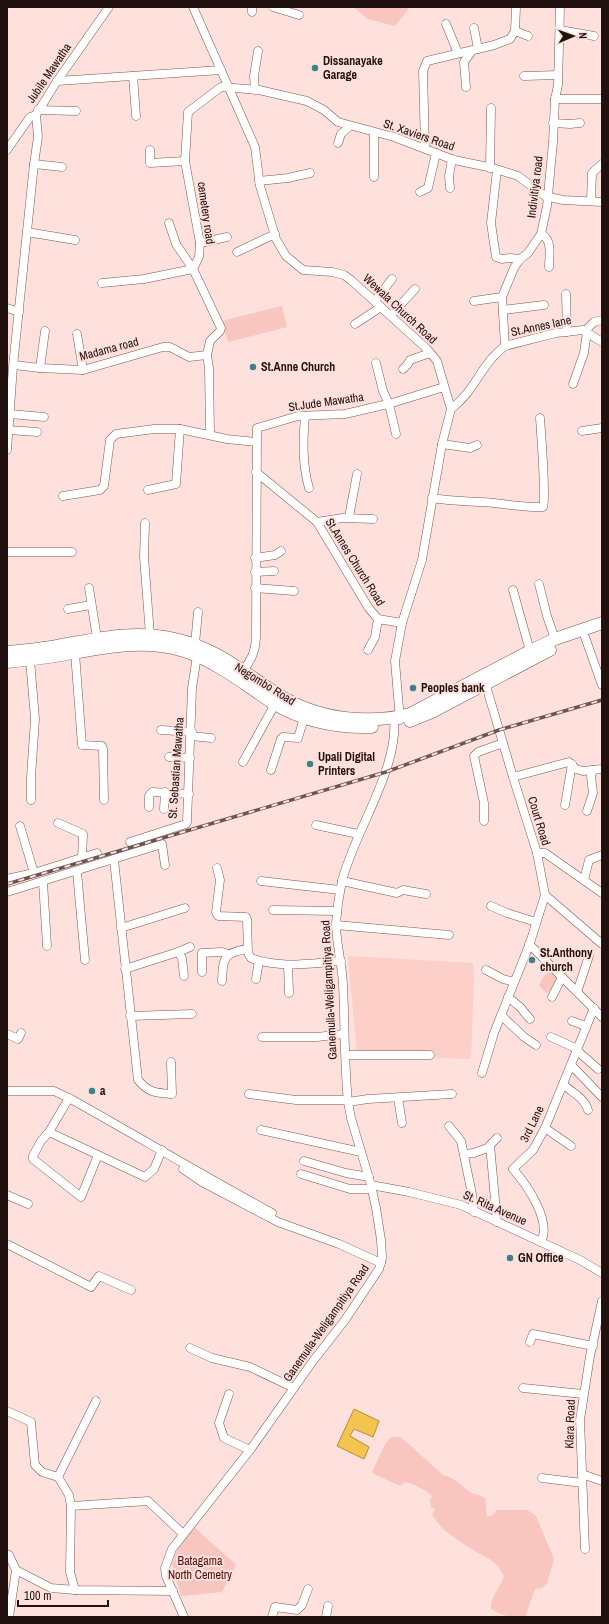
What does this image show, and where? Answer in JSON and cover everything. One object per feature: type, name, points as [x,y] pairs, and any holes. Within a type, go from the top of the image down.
[{"type":"highway","name":"Negombo Road","points":[[7,662],[30,660],[99,648],[139,644],[196,650],[216,654],[243,670],[279,695],[295,704],[318,712],[364,720],[416,720],[485,680],[530,651],[555,639],[602,623]]},
{"type":"highway","name":"Negombo Road","points":[[485,680],[546,652],[602,631]]},
{"type":"highway","name":"Negombo Road","points":[[7,652],[59,646],[124,634],[150,635],[175,639],[196,650],[275,704],[304,718],[332,726],[348,728],[397,720]]},
{"type":"street","name":"Jubile Mawatha","points":[[7,150],[30,117],[37,112],[109,7]]},
{"type":"street","name":"Wewala Church Road","points":[[193,7],[255,147],[259,180],[275,234],[286,256],[303,270],[332,272],[344,275],[391,316],[437,361],[451,409]]},
{"type":"street","points":[[273,7],[299,14]]},
{"type":"street","points":[[425,148],[423,71],[427,61],[475,50],[510,39],[515,31],[516,7]]},
{"type":"street","name":"Indivitiya road","points":[[505,346],[502,297],[514,268],[541,234],[548,196],[558,75],[560,7]]},
{"type":"street","points":[[446,24],[458,53]]},
{"type":"street","points":[[466,88],[464,62],[475,50],[474,28]]},
{"type":"street","points":[[560,30],[594,36]]},
{"type":"street","points":[[515,31],[521,35],[528,36]]},
{"type":"street","points":[[255,90],[254,76],[258,52]]},
{"type":"street","points":[[57,81],[221,70]]},
{"type":"street","points":[[524,76],[558,75]]},
{"type":"street","points":[[134,76],[136,116]]},
{"type":"street","name":"cemetery road","points":[[193,269],[199,257],[200,243],[185,160],[188,112],[221,87],[229,88]]},
{"type":"street","name":"St. Xaviers Road","points":[[229,88],[255,90],[285,95],[307,101],[324,110],[338,122],[425,148],[452,159],[518,176],[545,196],[562,200],[602,202]]},
{"type":"street","points":[[555,99],[602,99]]},
{"type":"street","points":[[491,108],[494,169],[492,223],[496,257],[502,260],[510,258],[520,260]]},
{"type":"street","points":[[7,450],[10,414],[11,365],[19,312],[38,137],[37,112],[76,111]]},
{"type":"street","points":[[553,123],[580,123]]},
{"type":"street","points":[[338,143],[341,134],[350,126]]},
{"type":"street","points":[[374,133],[374,177]]},
{"type":"street","points":[[150,150],[150,163],[185,160]]},
{"type":"street","points":[[420,192],[428,188],[436,153]]},
{"type":"street","points":[[450,188],[448,176],[452,159]]},
{"type":"street","points":[[34,164],[62,167]]},
{"type":"street","points":[[592,201],[592,173],[602,164]]},
{"type":"street","points":[[259,180],[288,178],[310,173]]},
{"type":"street","points":[[170,223],[176,244],[193,269],[221,328],[210,341],[207,356],[209,368],[210,434]]},
{"type":"street","points":[[27,232],[75,240]]},
{"type":"street","points":[[237,252],[275,234]]},
{"type":"street","points":[[541,234],[549,243],[549,267]]},
{"type":"street","points":[[200,243],[226,237]]},
{"type":"street","points":[[102,284],[144,279],[193,269]]},
{"type":"street","points":[[355,324],[378,304],[392,280]]},
{"type":"street","points":[[391,316],[415,289]]},
{"type":"street","points":[[566,294],[567,332]]},
{"type":"street","points":[[474,301],[502,297]]},
{"type":"street","points":[[503,310],[544,305]]},
{"type":"street","points":[[7,308],[19,312]]},
{"type":"street","points":[[573,384],[584,353],[586,331],[594,322],[602,320]]},
{"type":"street","points":[[40,368],[45,331]]},
{"type":"street","name":"St.Annes lane","points":[[505,346],[567,332],[586,331],[602,342]]},
{"type":"street","points":[[77,334],[83,370]]},
{"type":"street","points":[[397,720],[395,660],[402,623],[422,560],[442,444],[451,409],[465,397],[493,356],[505,346]]},
{"type":"street","name":"Madama road","points":[[11,365],[83,370],[163,347],[170,347],[189,357],[207,356]]},
{"type":"street","points":[[403,369],[410,360],[430,353]]},
{"type":"street","points":[[376,363],[383,391],[389,404],[396,434]]},
{"type":"street","name":"St.Jude Mawatha","points":[[256,442],[257,428],[305,416],[345,414],[389,404],[444,388]]},
{"type":"street","points":[[10,414],[44,417]]},
{"type":"street","points":[[305,416],[303,452],[305,475],[309,488]]},
{"type":"street","points":[[432,498],[452,502],[482,502],[543,507],[545,503],[543,490],[540,418]]},
{"type":"street","points":[[582,431],[602,428]]},
{"type":"street","points":[[63,496],[100,490],[104,486],[110,440],[116,434],[154,429],[180,429],[210,434],[226,439],[256,442],[255,651],[250,662],[243,670]]},
{"type":"street","points":[[148,490],[176,484],[180,429]]},
{"type":"street","points":[[9,430],[37,432]]},
{"type":"street","points":[[442,444],[470,448],[477,446]]},
{"type":"street","name":"St.Annes Church Road","points":[[256,472],[317,522],[368,607],[378,619],[402,623]]},
{"type":"street","points":[[349,517],[356,474]]},
{"type":"street","points":[[317,522],[349,517],[373,519]]},
{"type":"street","points":[[144,523],[144,557],[150,635]]},
{"type":"street","points":[[255,558],[275,555],[281,551]]},
{"type":"street","points":[[7,552],[72,552]]},
{"type":"street","points":[[255,572],[274,571]]},
{"type":"street","points":[[539,584],[547,616],[555,639]]},
{"type":"street","points":[[90,588],[91,605],[97,638]]},
{"type":"street","points":[[255,588],[294,591]]},
{"type":"street","points":[[513,590],[530,651]]},
{"type":"street","points":[[68,610],[91,605]]},
{"type":"street","name":"St. Sebastian Mawatha","points":[[130,842],[186,824],[189,794],[192,688],[198,612]]},
{"type":"street","points":[[368,650],[375,637],[378,619]]},
{"type":"street","points":[[585,637],[602,685]]},
{"type":"street","points":[[75,653],[82,745],[102,746],[104,800]]},
{"type":"street","points":[[30,660],[35,719],[31,800]]},
{"type":"street","name":"Court Road","points":[[485,680],[512,777],[537,853],[545,895]]},
{"type":"street","points":[[243,762],[275,704]]},
{"type":"street","points":[[271,770],[281,739],[283,737],[298,738],[304,718]]},
{"type":"street","name":"Ganemulla-Weligampitiya Road","points":[[184,1617],[166,1576],[165,1568],[172,1549],[250,1450],[313,1361],[345,1320],[379,1269],[381,1263],[381,1240],[370,1184],[351,1118],[348,1101],[343,983],[336,925],[342,881],[358,834],[384,775],[394,740],[397,720]]},
{"type":"street","points":[[161,730],[211,738]]},
{"type":"street","points":[[484,821],[484,803],[474,756],[478,752],[503,743]]},
{"type":"street","points":[[169,757],[190,758]]},
{"type":"street","points":[[512,777],[569,762],[576,769],[583,771],[602,769]]},
{"type":"street","points":[[565,805],[572,764]]},
{"type":"street","points":[[587,811],[593,793],[593,770]]},
{"type":"street","points":[[149,807],[152,792],[189,794]]},
{"type":"street","points":[[164,809],[165,792]]},
{"type":"street","points":[[58,823],[83,834],[82,858]]},
{"type":"street","points":[[316,825],[358,834]]},
{"type":"street","points":[[20,826],[34,873]]},
{"type":"street","points":[[7,892],[77,872],[162,844],[165,866]]},
{"type":"street","points":[[7,880],[97,853]]},
{"type":"street","points":[[537,853],[545,853],[602,893]]},
{"type":"street","points":[[584,880],[589,860],[602,855]]},
{"type":"street","points":[[114,860],[138,1080],[143,1086],[153,1093],[172,1094],[171,1062]]},
{"type":"street","points":[[217,868],[220,880],[216,912],[218,916],[246,917],[248,920],[247,950],[251,958],[260,961],[288,965],[341,960]]},
{"type":"street","points":[[77,872],[85,960]]},
{"type":"street","points":[[342,881],[397,892],[403,890],[426,894]]},
{"type":"street","points":[[43,882],[47,946]]},
{"type":"street","points":[[262,882],[340,890]]},
{"type":"street","points":[[482,1073],[494,1033],[529,944],[545,895],[602,944]]},
{"type":"street","points":[[491,906],[507,913],[536,922]]},
{"type":"street","points":[[122,928],[185,908]]},
{"type":"street","points":[[273,910],[337,912]]},
{"type":"street","points":[[336,925],[449,935]]},
{"type":"street","points":[[529,944],[602,1017]]},
{"type":"street","points":[[125,968],[190,947]]},
{"type":"street","points":[[202,972],[202,953],[222,952],[228,954],[247,950]]},
{"type":"street","points":[[178,952],[182,958],[184,976]]},
{"type":"street","points":[[222,981],[222,967],[224,958],[228,954]]},
{"type":"street","points":[[577,992],[589,956]]},
{"type":"street","points":[[256,979],[260,961]]},
{"type":"street","points":[[288,965],[289,993]]},
{"type":"street","points":[[486,970],[503,979],[514,982]]},
{"type":"street","points":[[552,997],[562,977]]},
{"type":"street","points":[[508,997],[520,1007],[530,1019]]},
{"type":"street","name":"3rd Lane","points":[[541,1242],[544,1234],[542,1216],[525,1184],[514,1169],[533,1150],[545,1128],[594,1008]]},
{"type":"street","points":[[130,1016],[192,1014]]},
{"type":"street","points":[[501,1015],[524,1037],[536,1045]]},
{"type":"street","points":[[572,1021],[586,1026]]},
{"type":"street","points":[[7,1034],[18,1039],[20,1033]]},
{"type":"street","points":[[262,1037],[317,1037],[344,1034]]},
{"type":"street","points":[[551,1037],[573,1047],[598,1069]]},
{"type":"street","points":[[346,1055],[430,1056]]},
{"type":"street","points":[[571,1065],[602,1097]]},
{"type":"street","points":[[563,1084],[581,1098],[586,1104],[588,1110]]},
{"type":"street","points":[[7,1091],[54,1091],[162,1150],[206,1178],[272,1213]]},
{"type":"street","points":[[249,1094],[296,1100],[348,1101],[452,1094]]},
{"type":"street","points":[[69,1098],[49,1132],[35,1151],[33,1159],[81,1197],[98,1155]]},
{"type":"street","points":[[398,1098],[402,1123]]},
{"type":"street","points":[[449,1126],[461,1141],[472,1194],[474,1212]]},
{"type":"street","points":[[545,1128],[571,1146]]},
{"type":"street","points":[[261,1130],[361,1152]]},
{"type":"street","points":[[49,1132],[145,1177],[154,1169],[162,1150]]},
{"type":"street","points":[[497,1138],[490,1145],[497,1222]]},
{"type":"street","points":[[464,1154],[474,1153],[490,1147]]},
{"type":"street","points":[[304,1160],[346,1173],[370,1184]]},
{"type":"street","points":[[183,1169],[202,1182],[278,1222],[339,1244],[381,1263]]},
{"type":"street","points":[[301,1174],[350,1188],[370,1184]]},
{"type":"street","name":"St. Rita Avenue","points":[[370,1184],[462,1205],[474,1212],[580,1260],[602,1273]]},
{"type":"street","points":[[7,1195],[28,1204]]},
{"type":"street","points":[[7,1244],[91,1287],[99,1276],[131,1290]]},
{"type":"street","name":"Klara Road","points":[[585,1549],[580,1420],[583,1394],[602,1301]]},
{"type":"street","points":[[530,1342],[533,1334],[593,1346]]},
{"type":"street","points":[[190,1348],[212,1358],[250,1367],[294,1388]]},
{"type":"street","points":[[523,1388],[583,1394]]},
{"type":"street","points":[[229,1394],[219,1422],[224,1438],[250,1450]]},
{"type":"street","points":[[58,1477],[96,1401]]},
{"type":"street","points":[[7,1410],[31,1422],[35,1465],[42,1472],[58,1477],[69,1495],[71,1506],[70,1572],[74,1590]]},
{"type":"street","points":[[542,1478],[582,1478],[602,1481]]},
{"type":"street","points":[[71,1506],[148,1501],[183,1534]]},
{"type":"street","points":[[7,1554],[16,1570],[51,1588],[74,1590],[173,1592]]},
{"type":"street","points":[[9,1617],[16,1570]]},
{"type":"street","points":[[272,1617],[275,1607],[297,1610],[302,1605],[308,1589]]},
{"type":"street","points":[[326,1617],[328,1606]]},
{"type":"shaded area","points":[[348,956],[473,963],[474,981],[471,1059],[357,1055]]},
{"type":"shaded area","points":[[354,1409],[379,1421],[373,1437],[354,1429],[350,1436],[369,1447],[364,1459],[337,1446]]},
{"type":"green space","points":[[353,7],[410,7],[395,26],[368,19]]},
{"type":"green space","points":[[282,306],[287,327],[228,342],[222,321]]},
{"type":"green space","points":[[550,970],[561,977],[547,993],[539,986],[542,979]]},
{"type":"green space","points":[[401,1437],[443,1475],[454,1480],[470,1492],[483,1497],[485,1499],[487,1516],[492,1516],[497,1510],[528,1510],[536,1516],[554,1559],[547,1583],[542,1588],[535,1589],[525,1617],[507,1616],[491,1609],[492,1601],[504,1576],[498,1566],[491,1560],[468,1547],[442,1528],[432,1515],[435,1509],[431,1507],[430,1501],[432,1496],[413,1484],[406,1482],[400,1486],[372,1473],[384,1446],[390,1438]]},
{"type":"green space","name":"Batagama North Cemetry","points":[[194,1527],[236,1565],[222,1592],[181,1596],[172,1565],[178,1548]]},
{"type":"railway","points":[[7,884],[386,772],[499,730],[602,700]]},
{"type":"place","name":"Dissanayake Garage","points":[[315,68]]},
{"type":"place","name":"St.Anne Church","points":[[253,367]]},
{"type":"place","name":"Peoples bank","points":[[413,688]]},
{"type":"place","name":"Upali Digital Printers","points":[[310,764]]},
{"type":"place","name":"St.Anthony church","points":[[532,960]]},
{"type":"place","name":"a","points":[[92,1091]]},
{"type":"place","name":"GN Office","points":[[510,1258]]}]
